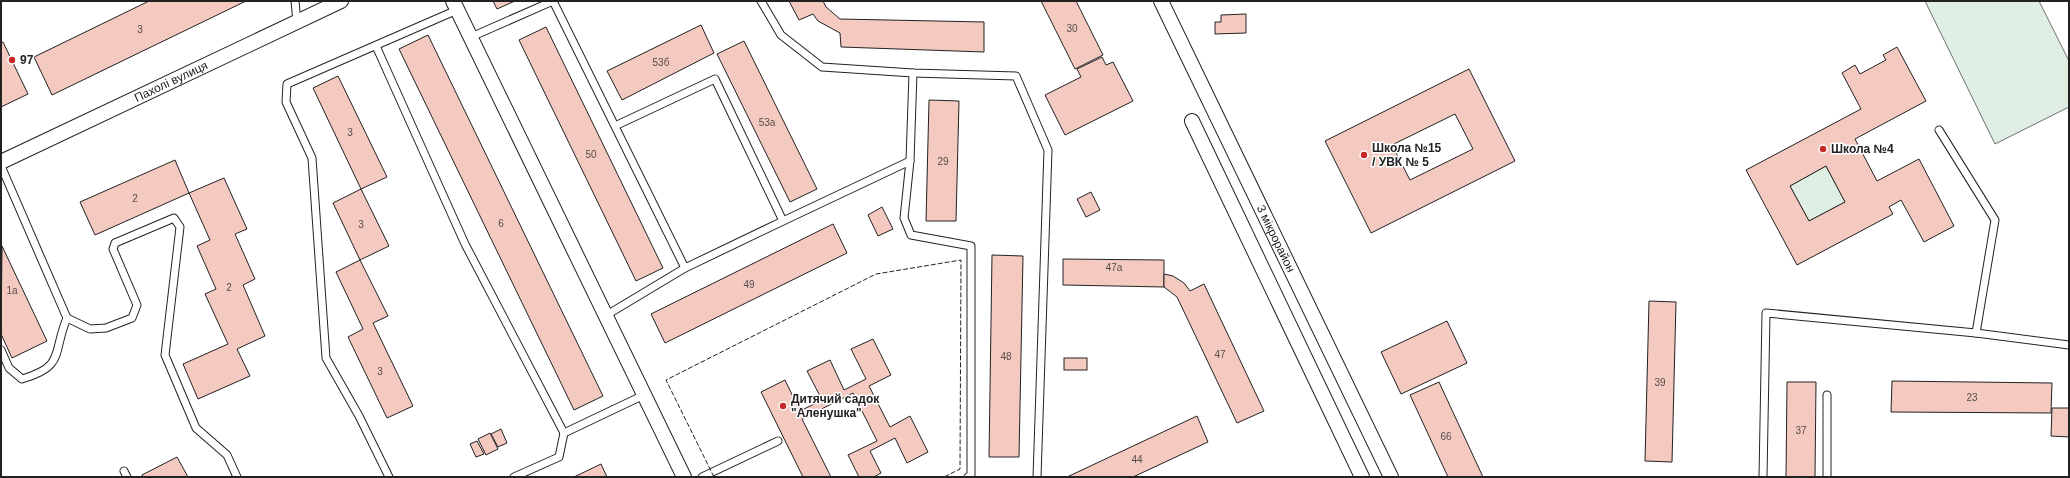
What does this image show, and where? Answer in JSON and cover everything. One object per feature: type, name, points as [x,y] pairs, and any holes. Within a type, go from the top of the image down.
[{"type":"street","name":"Пахолі вулиця","points":[[1,162],[342,1]]},
{"type":"street","name":"3 мікрорайон","points":[[1161,1],[1391,477]]},
{"type":"street","points":[[455,5],[684,477]]},
{"type":"street","points":[[1192,121],[1362,477]]},
{"type":"lane","points":[[295,1],[297,22]]},
{"type":"lane","points":[[471,37],[553,1],[685,268]]},
{"type":"lane","points":[[761,1],[781,34],[822,67],[913,73],[1016,76],[1048,150],[1036,477]]},
{"type":"lane","points":[[389,477],[359,416],[326,358],[312,158],[286,102],[287,84],[376,46],[455,5]]},
{"type":"lane","points":[[376,46],[465,244],[564,433],[559,457],[514,477]]},
{"type":"lane","points":[[913,73],[910,161],[904,218],[911,234],[971,246],[971,475],[968,477]]},
{"type":"lane","points":[[615,126],[715,79],[783,221]]},
{"type":"lane","points":[[1939,130],[1996,220],[1976,333]]},
{"type":"lane","points":[[606,316],[685,268],[910,161]]},
{"type":"lane","points":[[1,166],[67,318],[90,329],[106,328],[132,318],[136,305],[113,249],[115,243],[174,218],[180,227],[165,355],[196,428],[227,455],[237,477]]},
{"type":"lane","points":[[1763,477],[1766,313],[1976,333],[2069,345]]},
{"type":"lane","points":[[1,350],[9,368],[22,380],[46,370],[56,358],[62,330],[67,318]]},
{"type":"lane","points":[[564,433],[644,395]]},
{"type":"lane","points":[[1827,477],[1828,395]]},
{"type":"lane","points":[[702,477],[778,441]]},
{"type":"green space","points":[[1925,1],[2039,1],[2069,61],[2069,107],[1995,144]]},
{"type":"green space","points":[[1826,166],[1845,202],[1809,221],[1790,186]]},
{"type":"building","points":[[149,1],[246,1],[52,95],[34,57]]},
{"type":"building","points":[[493,1],[515,1],[497,9]]},
{"type":"building","points":[[789,1],[823,1],[826,7],[840,19],[984,22],[984,52],[841,47],[840,33],[818,21],[813,14],[799,20]]},
{"type":"building","points":[[1041,1],[1076,1],[1103,55],[1075,69]]},
{"type":"building","points":[[1246,14],[1246,33],[1215,34],[1215,22],[1221,22],[1221,15]]},
{"type":"building","points":[[701,25],[714,53],[622,100],[607,71]]},
{"type":"building","points":[[546,27],[663,268],[636,281],[519,40]]},
{"type":"building","points":[[428,35],[603,396],[574,410],[399,49]]},
{"type":"building","points":[[744,41],[817,189],[790,202],[717,54]]},
{"type":"building","points":[[3,42],[28,94],[1,107],[1,43]]},
{"type":"building","name":"Школа №4","points":[[1897,47],[1926,101],[1855,139],[1877,181],[1919,159],[1954,226],[1924,242],[1901,200],[1889,207],[1893,214],[1797,265],[1746,170],[1861,109],[1842,73],[1855,65],[1860,74],[1886,60],[1883,55]],"holes":[[[1826,166],[1845,202],[1809,221],[1790,186]]]},
{"type":"building","points":[[1102,57],[1106,65],[1113,62],[1133,101],[1065,135],[1045,95],[1081,77],[1077,69]]},
{"type":"building","name":"Школа №15 / УВК № 5","points":[[1469,69],[1515,161],[1371,233],[1325,141]],"holes":[[[1455,114],[1473,149],[1410,180],[1392,145]]]},
{"type":"building","points":[[338,76],[387,177],[361,189],[313,88]]},
{"type":"building","points":[[929,100],[959,101],[956,221],[926,221]]},
{"type":"building","points":[[175,160],[189,193],[95,235],[80,202]]},
{"type":"building","points":[[224,178],[247,229],[235,234],[255,279],[243,285],[265,336],[237,349],[250,376],[198,399],[183,364],[228,344],[205,294],[216,289],[197,246],[210,240],[189,193]]},
{"type":"building","points":[[361,189],[389,246],[360,260],[333,203]]},
{"type":"building","points":[[1091,192],[1100,210],[1086,217],[1077,199]]},
{"type":"building","points":[[882,207],[893,229],[878,236],[868,215]]},
{"type":"building","points":[[833,224],[847,253],[665,343],[651,314]]},
{"type":"building","points":[[2,246],[47,341],[12,358],[1,334]]},
{"type":"building","points":[[992,255],[1023,256],[1019,457],[989,457]]},
{"type":"building","points":[[1063,259],[1164,260],[1164,287],[1063,285]]},
{"type":"building","points":[[360,260],[388,316],[373,323],[413,406],[387,418],[348,337],[363,329],[336,272]]},
{"type":"building","points":[[1164,274],[1173,276],[1184,283],[1190,291],[1204,284],[1264,411],[1237,423],[1177,297],[1164,287]]},
{"type":"building","points":[[1649,301],[1676,302],[1672,462],[1645,461]]},
{"type":"building","points":[[1447,321],[1467,363],[1401,394],[1381,352]]},
{"type":"building","name":"Дитячий садок \"Аленушка\"","points":[[873,339],[891,375],[869,386],[890,427],[910,416],[928,452],[907,463],[895,438],[870,451],[881,473],[874,477],[859,477],[848,455],[877,441],[853,393],[802,419],[831,477],[803,477],[761,392],[785,380],[800,411],[822,400],[807,371],[830,360],[844,390],[866,379],[851,349]]},
{"type":"building","points":[[1064,358],[1087,358],[1087,370],[1064,370]]},
{"type":"building","points":[[1892,381],[2052,383],[2051,413],[1891,412]]},
{"type":"building","points":[[1439,382],[1483,477],[1448,477],[1410,395]]},
{"type":"building","points":[[1787,382],[1816,382],[1815,477],[1786,477]]},
{"type":"building","points":[[2052,408],[2069,408],[2069,437],[2051,436]]},
{"type":"building","points":[[1197,416],[1208,442],[1133,477],[1067,477]]},
{"type":"building","points":[[501,429],[507,443],[498,447],[491,434]]},
{"type":"building","points":[[490,433],[498,449],[486,455],[478,439]]},
{"type":"building","points":[[477,441],[484,454],[476,457],[470,444]]},
{"type":"building","points":[[177,457],[188,477],[142,477],[142,475]]},
{"type":"building","points":[[601,464],[607,477],[574,477]]},
{"type":"fence","points":[[714,477],[666,380],[876,274],[961,260],[960,469],[944,477]]},
{"type":"place","name":"97","points":[[12,60]]},
{"type":"place","name":"Школа №4","points":[[1823,149]]},
{"type":"place","name":"Школа №15 / УВК № 5","points":[[1364,155]]},
{"type":"place","name":"Дитячий садок \"Аленушка\"","points":[[783,406]]}]
